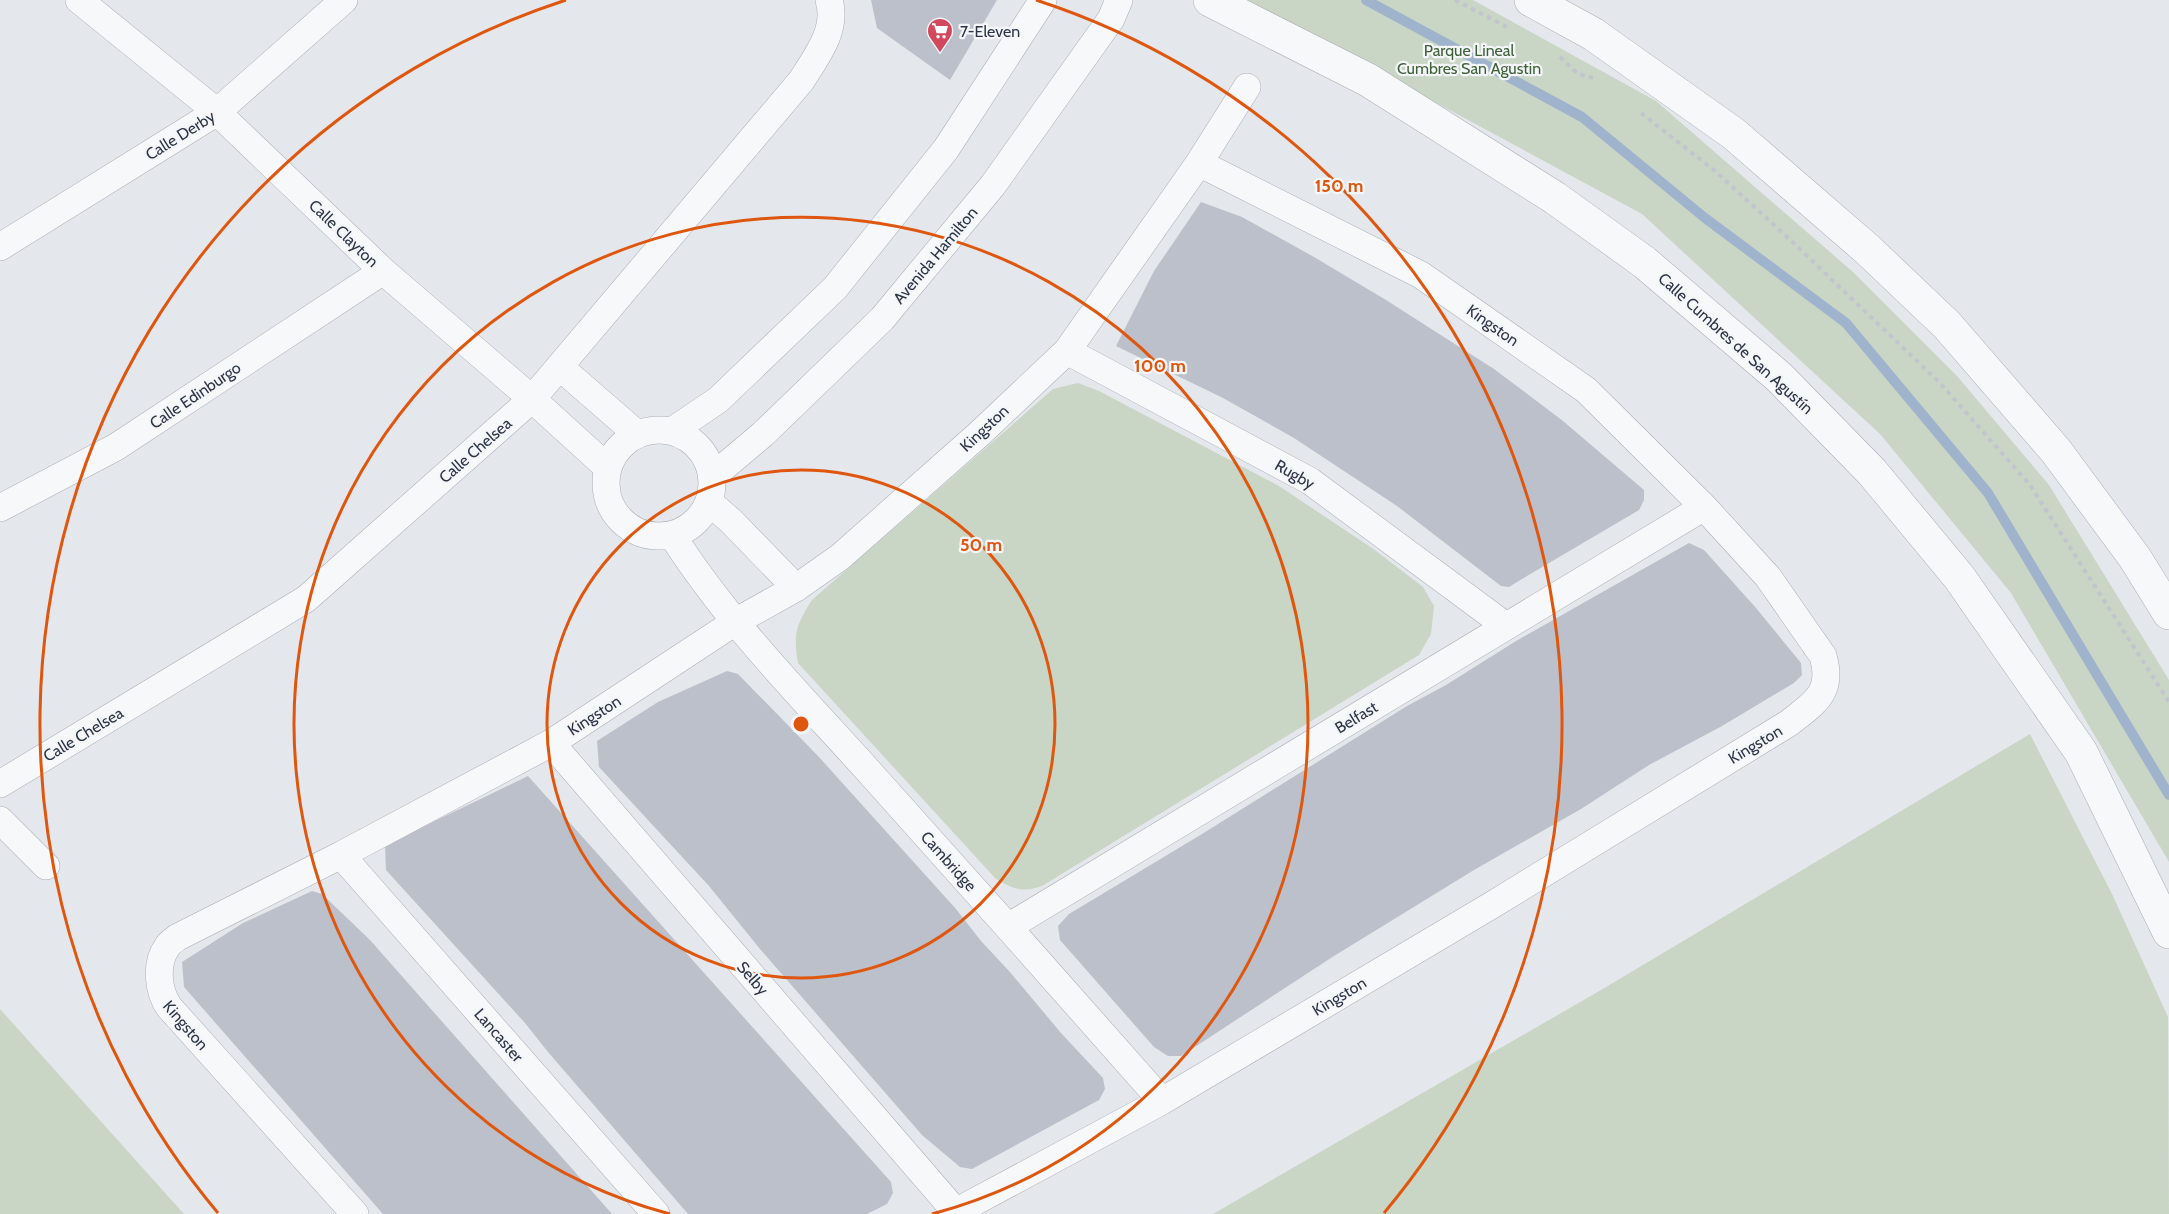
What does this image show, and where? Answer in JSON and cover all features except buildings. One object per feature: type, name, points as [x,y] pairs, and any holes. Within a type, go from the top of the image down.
[{"type":"street","name":"Calle Clayton","points":[[79,0],[217,112],[382,271],[532,399],[608,468]]},
{"type":"street","name":"Calle Derby","points":[[0,247],[217,112],[344,0]]},
{"type":"street","name":"Calle Chelsea","points":[[0,784],[306,599],[532,399],[561,368],[801,81],[822,48],[830,26],[832,9],[829,0]]},
{"type":"street","points":[[672,431],[718,400],[835,288],[946,149],[1043,0]]},
{"type":"street","name":"Avenida Hamilton","points":[[710,489],[763,434],[882,319],[993,185],[1111,19],[1119,0]]},
{"type":"street","name":"Calle Cumbres de San Agustín","points":[[1210,0],[1368,80],[1555,198],[1644,262],[1779,377],[1872,472],[1965,587],[2081,752],[2169,932]]},
{"type":"street","points":[[1532,0],[1593,34],[1734,134],[1867,249],[1939,317],[2056,451],[2136,558],[2169,613]]},
{"type":"street","name":"Kingston","points":[[355,1214],[161,996],[159,978],[166,947],[178,937],[342,855],[551,743],[735,622],[796,588],[840,557],[978,435],[1067,351],[1199,163],[1247,87]]},
{"type":"street","name":"Kingston","points":[[954,1213],[1162,1101],[1492,905],[1789,723],[1819,698],[1826,686],[1826,667],[1823,656],[1768,577],[1704,507],[1586,390],[1421,275],[1199,163]]},
{"type":"street","name":"Calle Edinburgo","points":[[0,508],[116,447],[382,271]]},
{"type":"street","name":"Rugby","points":[[1067,351],[1310,481],[1506,626]]},
{"type":"street","points":[[561,368],[637,434]]},
{"type":"street","points":[[710,489],[694,523],[672,535],[644,534],[620,521],[607,496],[608,468],[619,448],[637,434],[654,430],[672,431],[691,440],[705,456],[710,489],[731,521],[796,588]]},
{"type":"street","name":"Belfast","points":[[1008,927],[1704,507]]},
{"type":"street","name":"Cambridge","points":[[672,535],[735,622],[1162,1101]]},
{"type":"street","name":"Selby","points":[[551,743],[954,1213]]},
{"type":"street","points":[[0,820],[46,866]]},
{"type":"street","name":"Lancaster","points":[[342,855],[656,1214]]},
{"type":"path","points":[[1455,0],[1513,29]]},
{"type":"path","points":[[1555,52],[1578,74],[1599,79]]},
{"type":"path","points":[[1635,108],[1741,195],[1940,383],[2030,484],[2169,702]]},
{"type":"green space","name":"Parque Lineal Cumbres San Agustin","points":[[1246,0],[1473,0],[1656,101],[1853,272],[1957,376],[2049,485],[2169,680],[2169,862],[2011,593],[1880,434],[1642,214]]},
{"type":"green space","points":[[1078,383],[1099,391],[1279,486],[1372,548],[1423,587],[1434,606],[1431,634],[1419,655],[1042,886],[1023,889],[996,879],[798,663],[796,637],[802,616],[812,600],[1053,389]]},
{"type":"green space","points":[[2030,734],[2113,896],[2168,1017],[2169,1214],[1213,1214],[1601,990]]},
{"type":"green space","points":[[0,1009],[184,1214],[0,1214]]},
{"type":"waterway","points":[[1366,0],[1582,117],[1705,218],[1846,323],[1988,493],[2169,795]]},
{"type":"place","name":"7-Eleven","points":[[940,54]]}]
